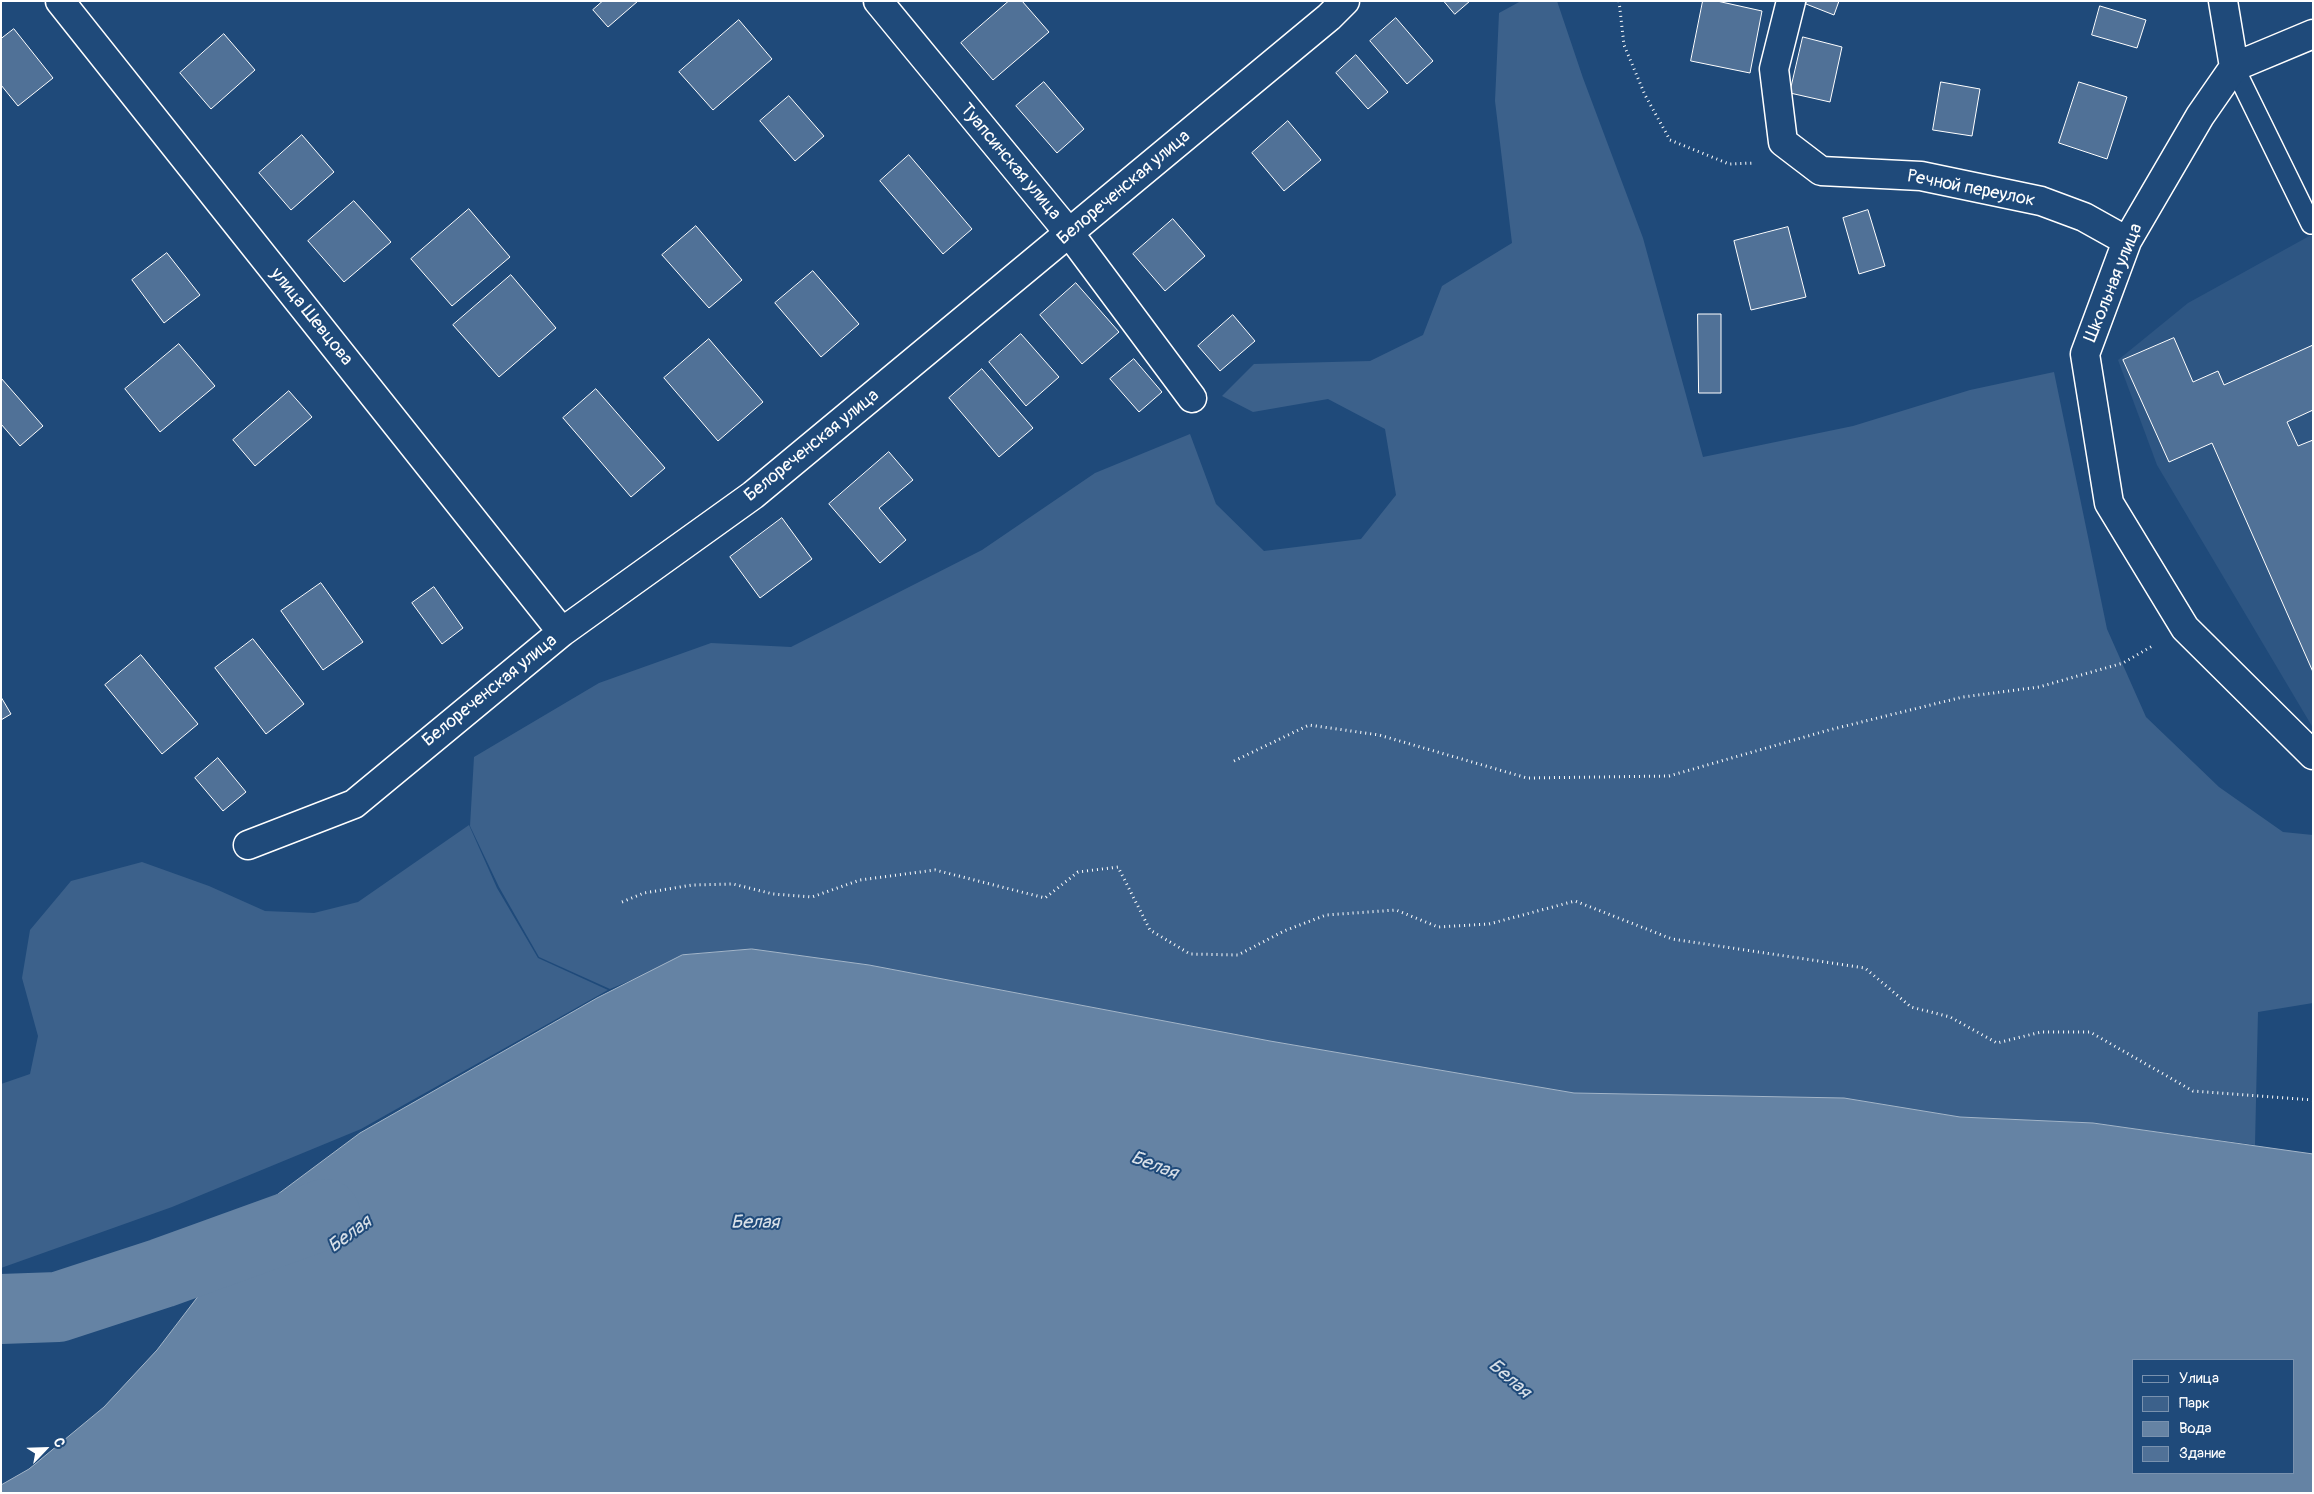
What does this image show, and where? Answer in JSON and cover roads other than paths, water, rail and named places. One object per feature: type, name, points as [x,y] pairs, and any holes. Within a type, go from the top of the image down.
[{"type":"street","name":"улица Шевцова","points":[[60,1],[562,632]]},
{"type":"street","name":"Туапсинская улица","points":[[878,1],[1070,234],[1192,398]]},
{"type":"street","name":"Белореченская улица","points":[[248,845],[354,804],[562,632],[753,495],[1070,234],[1329,17],[1345,1]]},
{"type":"street","name":"Речной переулок","points":[[1791,1],[1774,69],[1783,142],[1821,172],[1921,176],[2041,201],[2084,217],[2127,241]]},
{"type":"street","points":[[2222,1],[2234,67],[2313,34]]},
{"type":"street","name":"Школьная улица","points":[[2234,67],[2200,116],[2127,241],[2085,354],[2109,503],[2185,628],[2313,755]]},
{"type":"lane","points":[[2234,67],[2311,224]]},
{"type":"water","name":"Белая","points":[[752,949],[869,965],[1270,1041],[1574,1093],[1844,1098],[1960,1117],[2093,1123],[2313,1154],[2313,1493],[1,1493],[1,1485],[29,1469],[104,1407],[157,1350],[209,1282],[262,1206],[360,1133],[597,998],[682,955]]},
{"type":"waterway","points":[[1,1309],[58,1307],[162,1273],[325,1214]]}]
